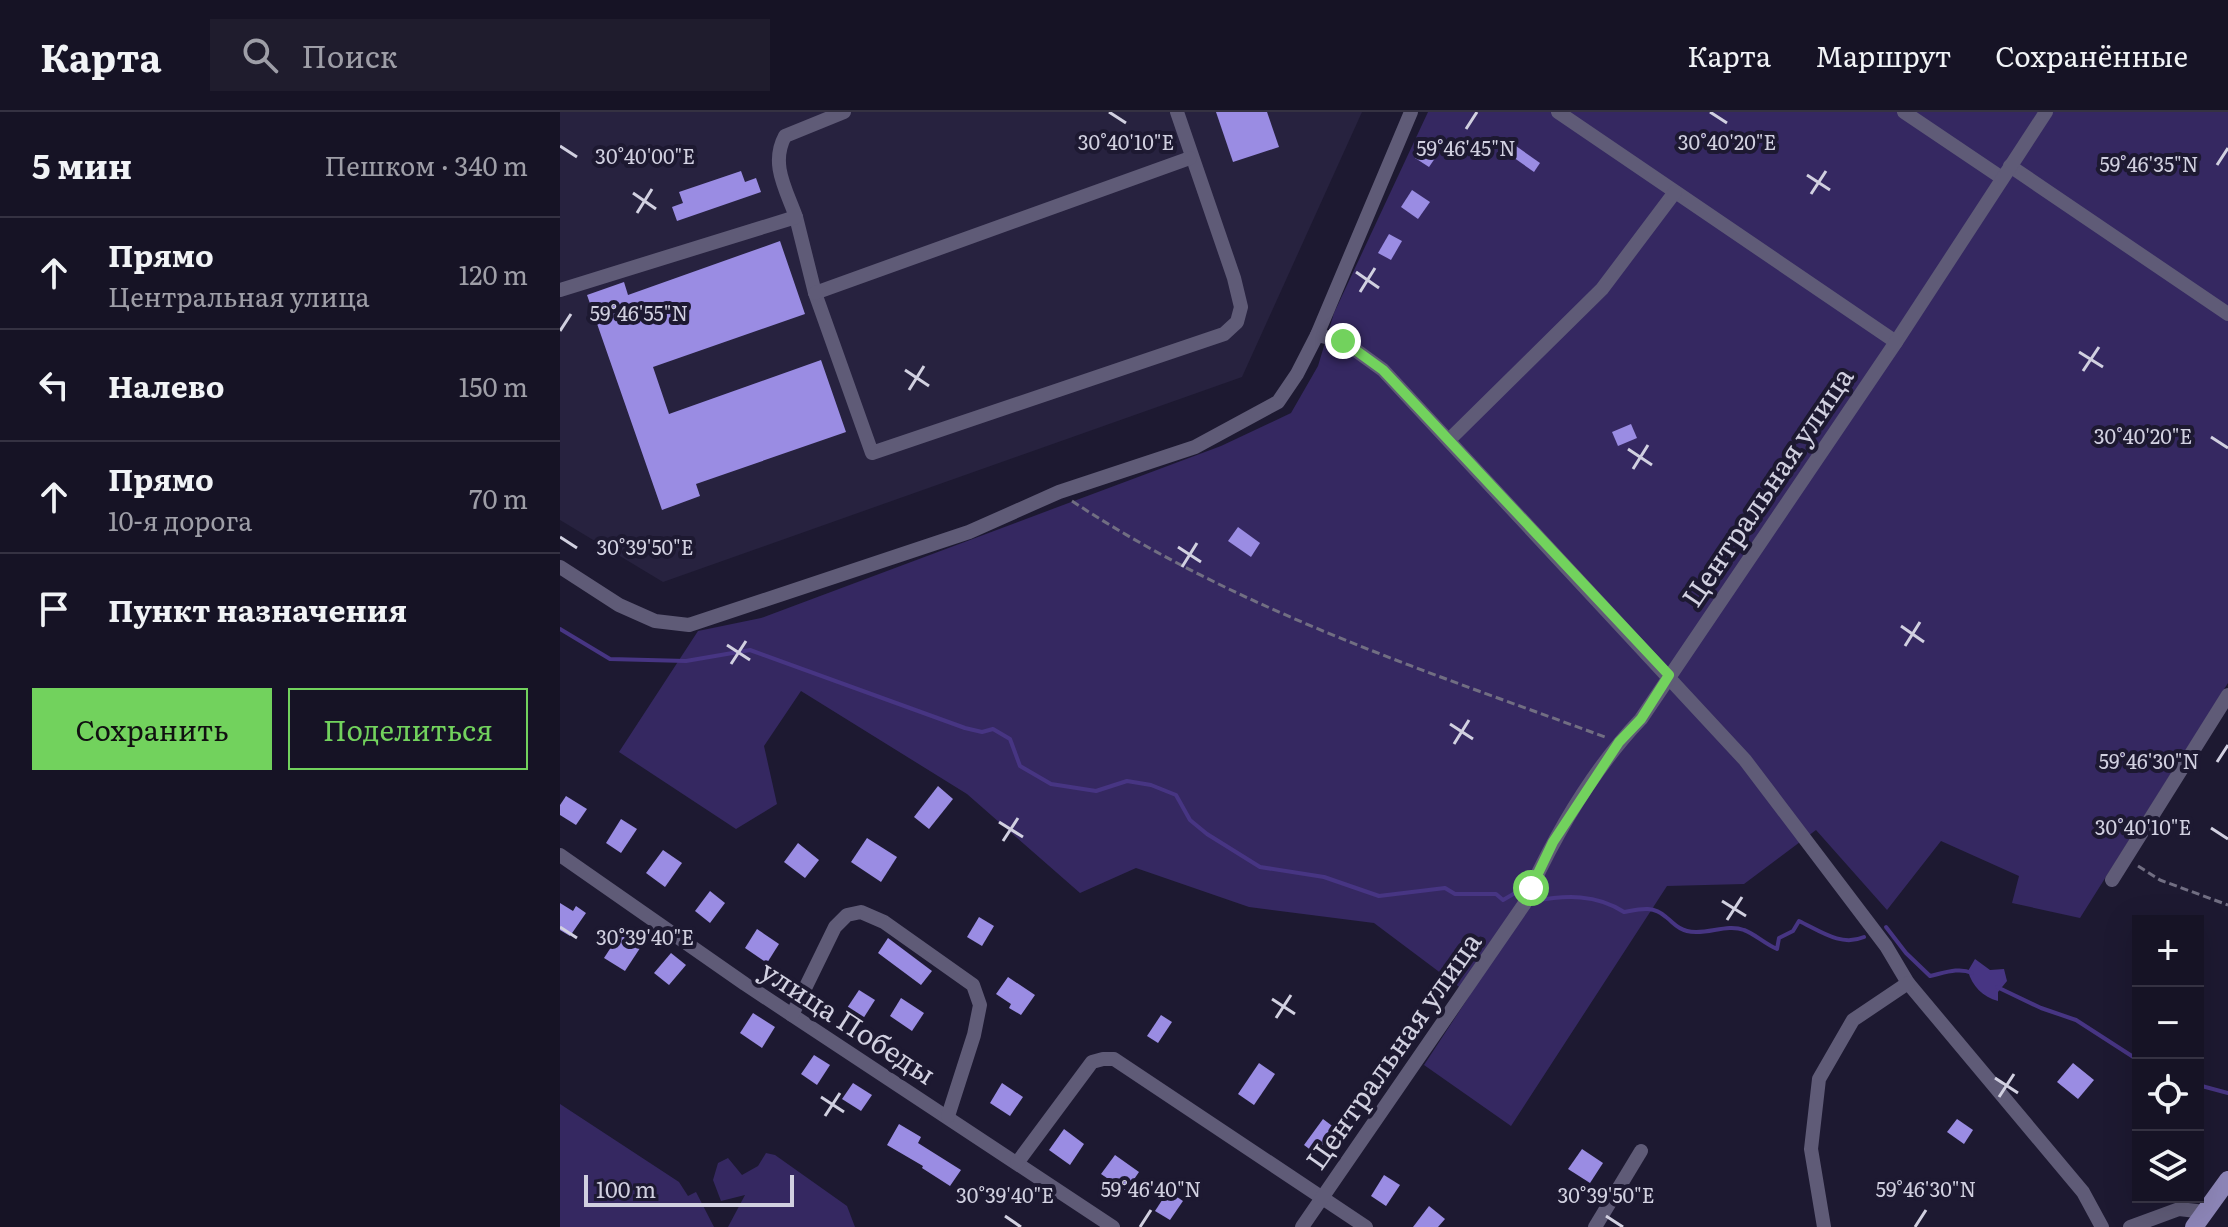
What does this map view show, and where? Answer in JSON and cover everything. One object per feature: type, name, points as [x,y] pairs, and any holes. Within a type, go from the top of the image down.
[{"type":"main road","points":[[2199,1220],[2228,1180]]},
{"type":"street","points":[[844,112],[785,136],[776,160],[796,217],[815,293],[872,453],[1224,334],[1237,322],[1241,307],[1234,278],[1190,158],[1177,112]]},
{"type":"street","points":[[560,567],[619,605],[655,621],[689,625],[969,532],[1059,492],[1195,447],[1278,402],[1297,374],[1317,335],[1411,112]]},
{"type":"street","points":[[1558,112],[1896,342]]},
{"type":"street","points":[[1904,112],[2006,172],[2228,314]]},
{"type":"street","name":"Центральная улица","points":[[1531,888],[1553,842],[1619,742],[1641,719],[1896,342],[2046,112]]},
{"type":"street","points":[[815,293],[1190,158]]},
{"type":"street","points":[[1449,440],[1602,289],[1675,192]]},
{"type":"street","points":[[560,290],[796,217]]},
{"type":"street","points":[[1317,335],[1343,341],[1383,370],[1745,760],[1886,946],[1908,983],[2083,1192],[2102,1227]]},
{"type":"street","points":[[2112,880],[2228,695]]},
{"type":"street","name":"улица Победы","points":[[560,855],[792,1015],[1113,1227]]},
{"type":"street","name":"Центральная улица","points":[[1302,1227],[1525,903]]},
{"type":"street","points":[[792,1015],[835,927],[847,915],[861,912],[884,922],[973,985],[980,1005],[974,1035],[948,1116]]},
{"type":"street","points":[[1824,1227],[1811,1149],[1819,1079],[1853,1020],[1908,983]]},
{"type":"street","points":[[1017,1163],[1092,1062],[1114,1059],[1366,1227]]},
{"type":"street","points":[[1595,1227],[1641,1151]]},
{"type":"street","points":[[2130,1227],[2179,1209],[2199,1220]]},
{"type":"path","points":[[1059,492],[1115,530],[1262,604],[1374,653],[1619,742]]},
{"type":"path","points":[[2123,862],[2140,867],[2160,880],[2228,905]]},
{"type":"shaded area","points":[[560,112],[1362,112],[1242,377],[663,582],[560,520]]},
{"type":"shaded area","points":[[1428,112],[2228,112],[2228,683],[2080,918],[2012,903],[2019,876],[1941,841],[1887,910],[1816,830],[1744,884],[1667,886],[1511,1126],[1424,1065],[1470,995],[1374,923],[1249,907],[1136,868],[1080,893],[967,794],[801,691],[764,746],[777,804],[736,829],[619,752],[698,631],[761,618],[1221,446],[1291,413],[1318,366],[1334,313]]},
{"type":"shaded area","points":[[1975,959],[1990,970],[2004,969],[2007,981],[1998,992],[1998,1001],[1983,994],[1972,981],[1968,971]]},
{"type":"shaded area","points":[[560,1104],[679,1182],[688,1196],[696,1192],[714,1227],[560,1227]]},
{"type":"shaded area","points":[[766,1153],[775,1155],[847,1206],[855,1227],[728,1227],[745,1195],[721,1201],[713,1180],[718,1163],[728,1158],[742,1175],[758,1166]]},
{"type":"building","points":[[1216,112],[1267,112],[1279,147],[1233,162]]},
{"type":"building","points":[[1427,141],[1440,151],[1429,167],[1415,158]]},
{"type":"building","points":[[1516,146],[1540,163],[1534,172],[1510,155]]},
{"type":"building","points":[[741,171],[745,182],[756,178],[761,192],[677,221],[672,207],[683,203],[679,192]]},
{"type":"building","points":[[1412,190],[1430,202],[1418,219],[1401,207]]},
{"type":"building","points":[[1389,234],[1402,241],[1391,260],[1378,253]]},
{"type":"building","points":[[780,241],[805,314],[653,367],[669,414],[821,360],[846,432],[696,484],[700,496],[662,510],[587,295],[624,282],[628,295]]},
{"type":"building","points":[[1631,424],[1637,438],[1618,446],[1612,432]]},
{"type":"building","points":[[1238,527],[1260,543],[1251,557],[1228,541]]},
{"type":"building","points":[[938,786],[953,799],[929,829],[914,817]]},
{"type":"building","points":[[566,796],[587,809],[576,825],[560,815],[560,805]]},
{"type":"building","points":[[621,819],[637,829],[621,853],[606,843]]},
{"type":"building","points":[[867,838],[897,857],[881,882],[851,862]]},
{"type":"building","points":[[798,843],[819,860],[805,878],[784,862]]},
{"type":"building","points":[[663,850],[682,863],[665,887],[646,873]]},
{"type":"building","points":[[710,891],[725,903],[710,923],[695,911]]},
{"type":"building","points":[[560,903],[573,911],[576,906],[586,913],[570,936],[560,930]]},
{"type":"building","points":[[979,917],[994,926],[982,946],[967,937]]},
{"type":"building","points":[[623,929],[644,942],[625,971],[604,958]]},
{"type":"building","points":[[757,929],[779,944],[767,963],[745,948]]},
{"type":"building","points":[[888,938],[932,971],[921,985],[878,953]]},
{"type":"building","points":[[671,953],[686,965],[669,985],[654,973]]},
{"type":"building","points":[[1008,977],[1035,995],[1021,1015],[996,994]]},
{"type":"building","points":[[859,990],[875,1000],[861,1022],[845,1011]]},
{"type":"building","points":[[901,998],[924,1013],[912,1031],[890,1016]]},
{"type":"building","points":[[753,1013],[775,1027],[762,1048],[740,1033]]},
{"type":"building","points":[[1161,1015],[1172,1022],[1158,1043],[1147,1036]]},
{"type":"building","points":[[814,1055],[830,1065],[817,1085],[801,1074]]},
{"type":"building","points":[[1259,1063],[1275,1074],[1254,1105],[1238,1094]]},
{"type":"building","points":[[2073,1063],[2094,1080],[2078,1099],[2057,1082]]},
{"type":"building","points":[[853,1083],[872,1095],[861,1111],[842,1099]]},
{"type":"building","points":[[1002,1083],[1023,1097],[1010,1116],[990,1103]]},
{"type":"building","points":[[1323,1119],[1335,1128],[1316,1154],[1304,1145]]},
{"type":"building","points":[[1957,1119],[1973,1130],[1964,1144],[1947,1132]]},
{"type":"building","points":[[899,1124],[921,1137],[918,1143],[961,1170],[950,1186],[887,1145]]},
{"type":"building","points":[[1064,1129],[1084,1144],[1070,1165],[1049,1150]]},
{"type":"building","points":[[1582,1149],[1603,1163],[1590,1183],[1568,1169]]},
{"type":"building","points":[[1115,1155],[1139,1172],[1126,1191],[1101,1174]]},
{"type":"building","points":[[1384,1175],[1400,1185],[1386,1206],[1371,1196]]},
{"type":"building","points":[[1168,1191],[1183,1201],[1170,1220],[1155,1211]]},
{"type":"building","points":[[1429,1206],[1445,1219],[1438,1227],[1413,1227]]},
{"type":"waterway","points":[[560,629],[610,659],[686,661],[750,650],[965,728],[982,732],[993,729],[1010,739],[1020,766],[1051,784],[1096,791],[1127,781],[1151,785],[1176,795],[1190,820],[1260,867],[1324,877],[1379,896],[1445,888],[1455,894],[1496,894],[1503,900],[1522,889],[1524,892]]},
{"type":"waterway","points":[[1534,901],[1580,898],[1603,902],[1624,912],[1651,909],[1687,931],[1737,928],[1777,949],[1779,938],[1793,931],[1799,921],[1839,939],[1864,937]]},
{"type":"waterway","points":[[1886,927],[1906,953],[1930,976],[1957,971],[1972,973]]},
{"type":"waterway","points":[[1997,987],[2041,1008],[2076,1020],[2136,1059]]},
{"type":"waterway","points":[[2204,1087],[2228,1093]]},
{"type":"route","points":[[1343,341],[1383,370],[1669,675],[1641,719],[1619,742],[1553,842],[1531,888]]}]
